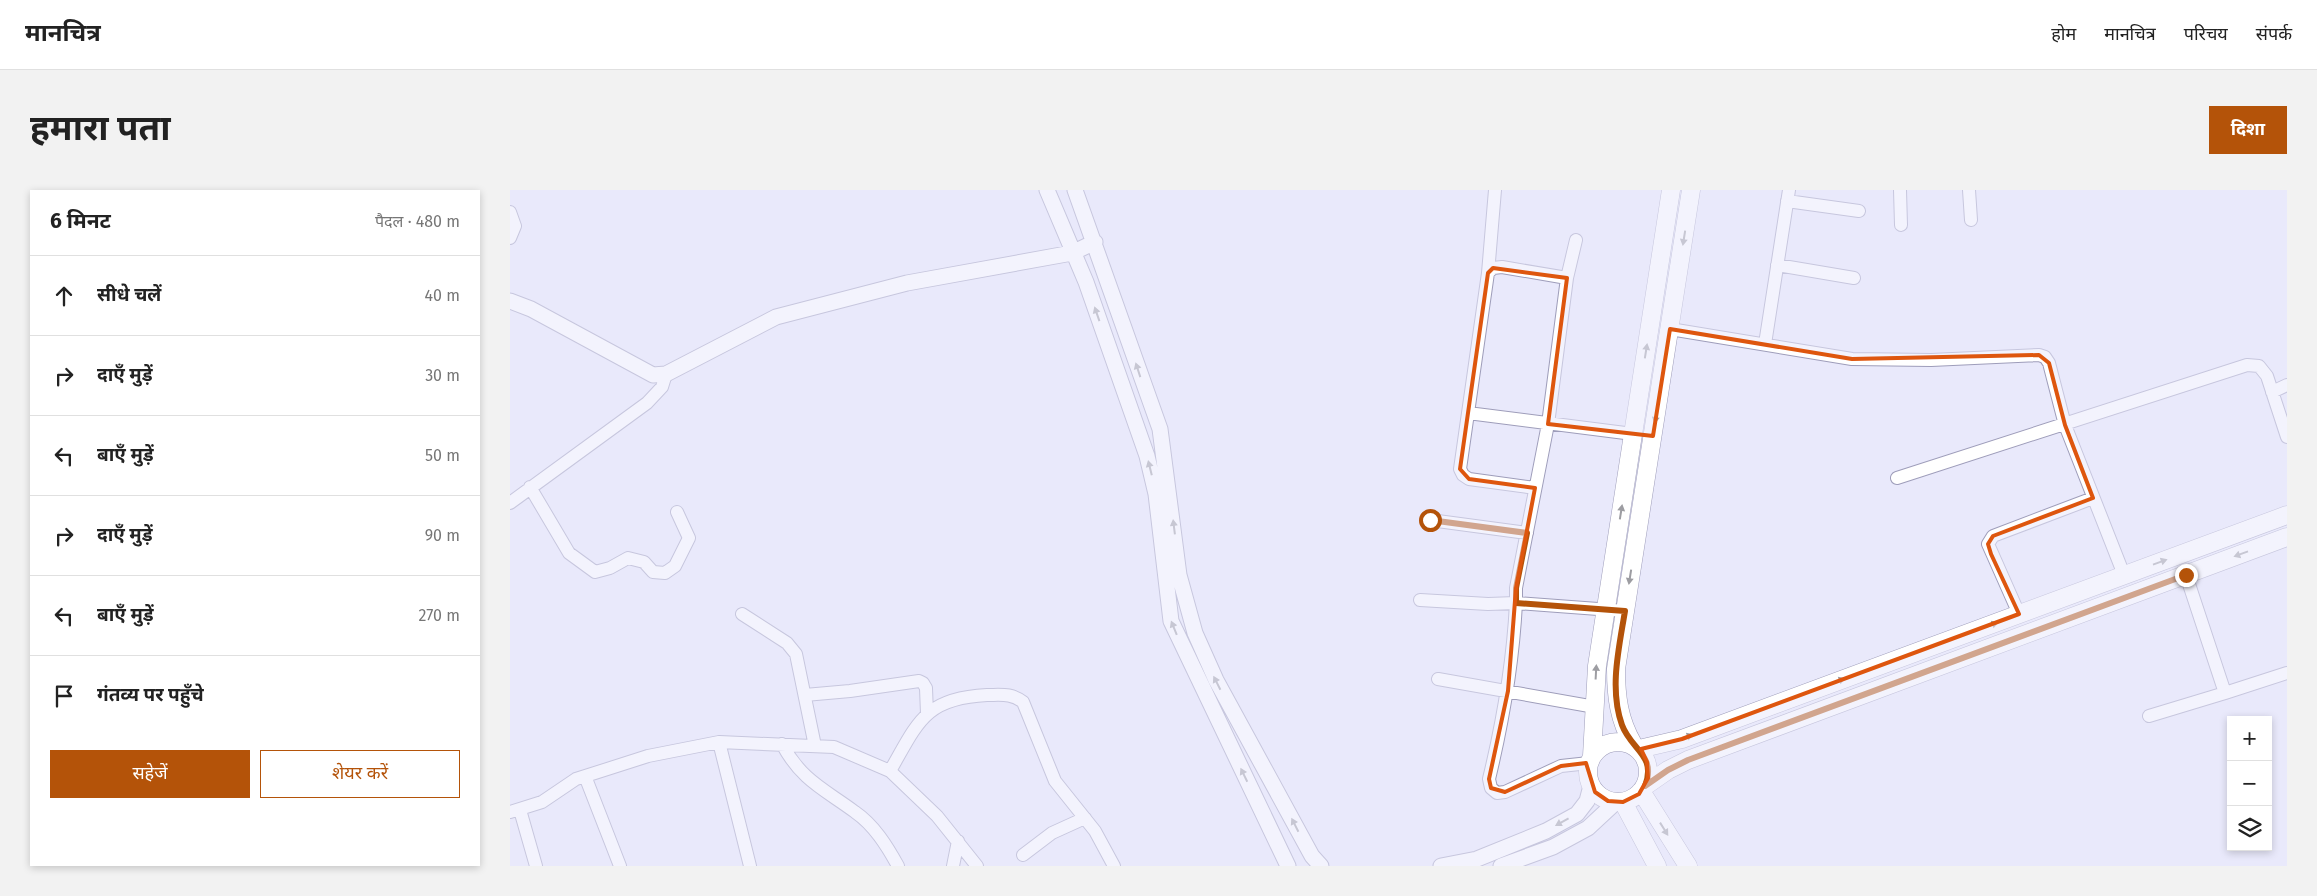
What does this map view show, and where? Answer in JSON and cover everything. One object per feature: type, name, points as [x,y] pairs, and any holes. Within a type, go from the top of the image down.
[{"type":"main road","points":[[1671,190],[1596,666],[1595,707],[1590,760],[1587,771],[1591,786],[1601,797],[1619,802],[1631,799],[1668,770],[1688,760],[2287,537]]},
{"type":"main road","points":[[1688,866],[1643,789],[1649,770],[1647,762],[1622,726],[1616,694],[1616,669],[1691,190]]},
{"type":"main road","points":[[1590,760],[1596,750],[1610,742],[1625,742],[1636,747],[1682,739],[2287,515]]},
{"type":"main road","points":[[1619,802],[1657,866]]},
{"type":"street","points":[[1046,190],[1086,282],[1147,456],[1156,494],[1171,621],[1288,866]]},
{"type":"street","points":[[1076,190],[1160,429],[1179,575],[1195,633],[1216,680],[1312,856],[1321,866]]},
{"type":"street","points":[[1495,190],[1488,273],[1460,469],[1463,475],[1469,479],[1535,488]]},
{"type":"street","points":[[1900,190],[1901,225]]},
{"type":"street","points":[[1969,190],[1971,220]]},
{"type":"street","points":[[1765,344],[1788,195],[1859,211]]},
{"type":"street","points":[[510,212],[515,226],[510,238]]},
{"type":"street","points":[[1576,240],[1567,278],[1548,424],[1516,588],[1508,691],[1489,779],[1491,788],[1497,793],[1506,792],[1561,766],[1590,760]]},
{"type":"street","points":[[510,301],[531,309],[653,375],[666,374],[776,317],[907,283],[1072,253],[1095,242]]},
{"type":"street","points":[[1777,265],[1854,278]]},
{"type":"street","points":[[1488,273],[1493,268],[1502,267],[1567,278]]},
{"type":"street","points":[[1670,328],[1852,359],[1931,360],[2039,355],[2045,357],[2049,363],[2065,425],[2124,576]]},
{"type":"street","points":[[1896,478],[2247,365],[2259,366],[2267,376],[2287,437]]},
{"type":"street","points":[[510,503],[647,403],[662,387],[666,374]]},
{"type":"street","points":[[2272,392],[2287,385]]},
{"type":"street","points":[[1468,413],[1633,434]]},
{"type":"street","points":[[530,487],[569,552],[595,572],[610,568],[628,558],[644,562],[653,572],[665,573],[675,566],[689,538],[677,512]]},
{"type":"street","points":[[2019,614],[1991,554],[1988,544],[1993,536],[2094,498]]},
{"type":"street","points":[[1430,520],[1527,533]]},
{"type":"street","points":[[2186,575],[2225,693]]},
{"type":"street","points":[[1420,600],[1488,604],[1516,603],[1625,611]]},
{"type":"street","points":[[742,614],[792,649],[796,654],[815,746]]},
{"type":"street","points":[[2149,716],[2287,673]]},
{"type":"street","points":[[1438,679],[1595,707]]},
{"type":"street","points":[[805,695],[855,691],[919,682],[924,683],[926,688],[927,714]]},
{"type":"street","points":[[890,771],[915,726],[927,714],[949,700],[962,696],[1006,694],[1017,697],[1023,702],[1055,782],[1095,831],[1114,866]]},
{"type":"street","points":[[719,742],[750,866]]},
{"type":"street","points":[[536,866],[515,811],[542,802],[576,779],[648,756],[719,742],[834,747],[890,771],[938,816],[977,866]]},
{"type":"street","points":[[782,744],[792,762],[821,790],[855,811],[873,828],[898,866]]},
{"type":"street","points":[[586,776],[620,866]]},
{"type":"street","points":[[1441,866],[1477,858],[1546,831],[1577,814],[1587,801],[1591,786]]},
{"type":"street","points":[[1501,866],[1553,847],[1588,828],[1619,802]]},
{"type":"street","points":[[1023,855],[1052,833],[1085,818]]},
{"type":"street","points":[[953,866],[958,841]]},
{"type":"highlighted area","points":[[1493,268],[1567,278],[1548,424],[1653,436],[1670,329],[1852,359],[2039,355],[2049,363],[2065,425],[2093,498],[1993,536],[1988,544],[1991,554],[2019,614],[1682,739],[1641,749],[1647,762],[1648,778],[1639,794],[1623,802],[1608,801],[1595,792],[1586,763],[1561,766],[1505,792],[1491,788],[1489,779],[1508,691],[1516,588],[1535,488],[1469,479],[1460,469],[1488,273]]},
{"type":"route","points":[[1430,520],[1527,533],[1516,588],[1516,603],[1625,611],[1616,669],[1616,694],[1622,726],[1632,744],[1639,749],[1647,762],[1649,770],[1645,786],[1668,770],[1688,760],[2186,575]]}]
